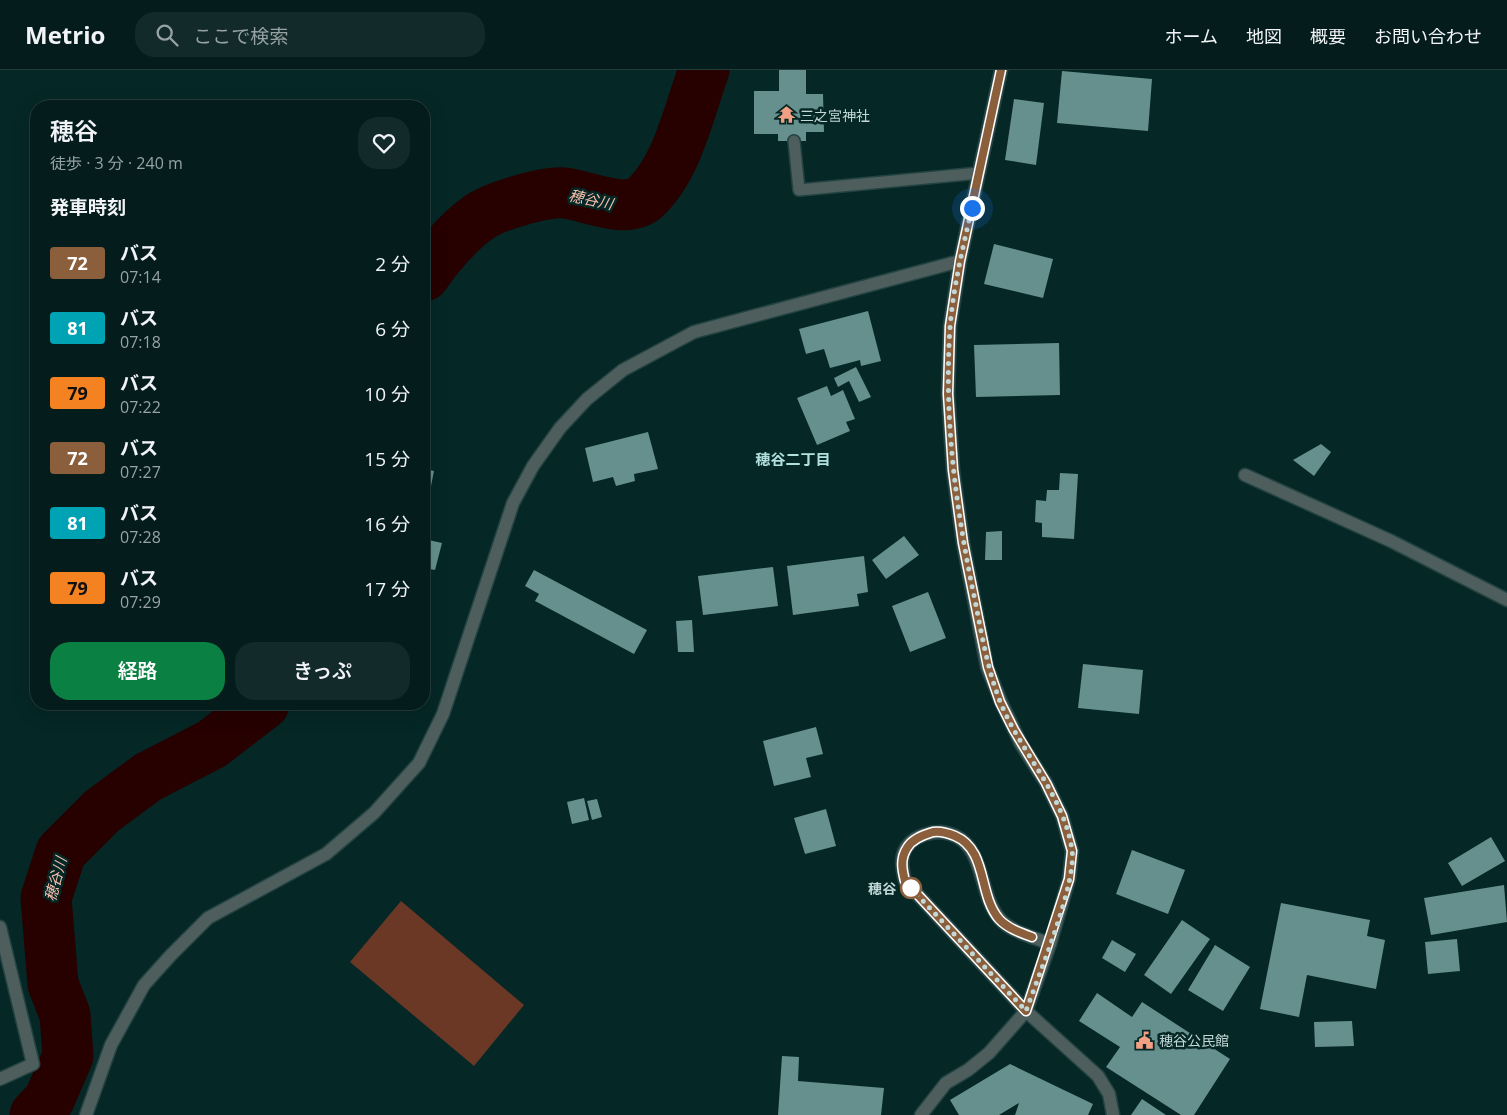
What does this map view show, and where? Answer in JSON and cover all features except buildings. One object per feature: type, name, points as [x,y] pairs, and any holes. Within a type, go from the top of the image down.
[{"type":"street","points":[[921,1115],[946,1084],[968,1070],[989,1053],[1026,1011],[1050,944],[1069,879],[1072,851],[1062,816],[1005,711],[988,667],[963,543],[953,470],[948,394],[950,326],[960,261],[1001,70]]},
{"type":"street","points":[[86,1115],[111,1046],[144,986],[171,956],[208,918],[326,854],[374,813],[419,763],[443,714],[513,503],[533,466],[560,428],[587,398],[623,370],[694,332],[960,261]]},
{"type":"street","points":[[1245,475],[1391,540],[1507,600]]},
{"type":"street","points":[[1050,944],[1015,930],[999,920],[991,906],[973,851],[960,838],[948,833],[935,832],[919,837],[909,844],[903,854],[902,866],[905,881],[1026,1011],[1098,1076],[1109,1094],[1113,1115]]},
{"type":"street","points":[[0,927],[33,1064],[0,1079]]},
{"type":"lane","points":[[794,141],[799,190],[979,173]]},
{"type":"shaded area","points":[[401,901],[524,1005],[474,1066],[350,962]]},
{"type":"waterway","name":"穂谷川","points":[[430,268],[471,223],[486,213],[508,204],[556,193],[565,193],[618,204],[638,202],[646,197],[657,184],[674,154],[704,70]]},
{"type":"waterway","name":"穂谷川","points":[[35,1115],[49,1100],[68,1056],[65,1015],[53,984],[46,898],[61,852],[102,811],[148,777],[212,744],[256,710]]},
{"type":"bus line","name":"72","points":[[1001,70],[960,261],[950,326],[948,394],[953,470],[963,543],[988,667],[1000,702],[1021,744],[1046,783],[1062,816],[1072,851],[1069,879],[1050,944],[1026,1011],[905,881],[902,866],[903,854],[909,844],[919,837],[935,832],[948,833],[960,838],[973,851],[991,906],[999,920],[1015,930],[1032,937]]},
{"type":"place","name":"三之宮神社","points":[[786,115]]},
{"type":"place","name":"穂谷","points":[[911,888]]},
{"type":"place","name":"穂谷公民館","points":[[1145,1040]]},
{"type":"district","name":"穂谷二丁目","points":[[793,459]]},
{"type":"route","points":[[911,888],[1026,1011],[1050,944],[1069,879],[1072,851],[1062,816],[1046,783],[1021,744],[1000,702],[988,667],[963,543],[953,470],[948,394],[950,326],[960,261],[972,208]]}]
